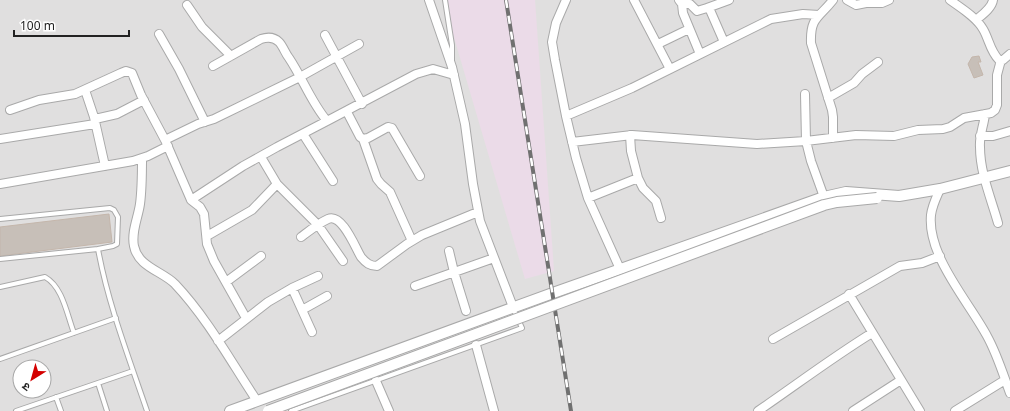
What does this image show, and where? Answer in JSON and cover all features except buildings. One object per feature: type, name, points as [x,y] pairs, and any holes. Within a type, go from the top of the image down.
[{"type":"street","points":[[429,0],[453,73],[466,124],[478,212],[513,307]]},
{"type":"street","points":[[566,0],[556,23],[552,42],[554,60],[572,142],[588,198],[620,268]]},
{"type":"street","points":[[634,0],[670,69]]},
{"type":"street","points":[[700,54],[683,13],[681,2],[690,4],[697,11],[728,0]]},
{"type":"street","points":[[833,0],[815,20],[812,26],[811,44],[833,117],[833,138]]},
{"type":"street","points":[[847,0],[858,5],[866,3],[882,3],[889,0]]},
{"type":"street","points":[[950,0],[976,20],[984,30],[990,48],[1001,60]]},
{"type":"street","points":[[976,20],[990,7],[993,0]]},
{"type":"street","points":[[187,5],[206,31],[231,56]]},
{"type":"street","points":[[707,8],[712,13],[724,42]]},
{"type":"street","points":[[566,116],[632,88],[770,19],[804,14],[819,15]]},
{"type":"street","points":[[658,44],[689,29]]},
{"type":"street","points":[[159,34],[179,69],[205,122]]},
{"type":"street","points":[[325,35],[362,104]]},
{"type":"street","points":[[213,66],[261,39],[273,38],[278,42],[317,108],[327,121]]},
{"type":"street","points":[[0,182],[142,159],[166,143],[205,122],[300,77],[359,44]]},
{"type":"street","points":[[572,142],[630,135],[646,135],[757,144],[806,141],[856,135],[894,136],[918,130],[950,128],[964,118],[994,112],[997,108],[997,75],[1001,60],[1010,54]]},
{"type":"street","points":[[828,98],[854,83],[862,74],[878,62]]},
{"type":"street","points":[[191,200],[243,166],[416,74],[433,69],[453,73]]},
{"type":"street","points":[[10,110],[39,100],[75,94],[121,73],[129,71],[134,76],[191,200],[200,207],[204,214],[210,251],[246,318]]},
{"type":"street","points":[[85,90],[95,121],[105,166]]},
{"type":"street","points":[[805,94],[806,141],[811,161],[824,197]]},
{"type":"street","points":[[0,139],[95,121],[117,114],[144,100]]},
{"type":"street","points":[[346,112],[360,137],[363,139],[377,179],[390,192],[412,241]]},
{"type":"street","points":[[986,114],[980,136],[980,156],[984,177],[998,223]]},
{"type":"street","points":[[363,139],[368,138],[388,127],[392,128],[420,176]]},
{"type":"street","points":[[980,136],[993,136],[1010,131]]},
{"type":"street","points":[[303,134],[333,182]]},
{"type":"street","points":[[630,135],[631,151],[638,178],[644,191],[656,201],[661,218]]},
{"type":"street","points":[[261,156],[277,184],[318,225],[342,261]]},
{"type":"street","points":[[142,159],[141,197],[133,234],[134,246],[137,255],[150,268],[164,275],[175,284],[201,316],[256,401]]},
{"type":"street","points":[[268,411],[824,205],[837,202],[899,196],[940,189],[1010,171]]},
{"type":"street","points":[[588,198],[638,178]]},
{"type":"street","points":[[207,236],[252,210],[277,184]]},
{"type":"street","points":[[940,189],[932,207],[931,216],[933,237],[940,256],[986,335],[1010,390]]},
{"type":"street","points":[[230,411],[620,268],[824,197],[846,192],[899,196]]},
{"type":"street","points":[[301,237],[328,219],[333,218],[342,223],[365,262],[371,266],[377,266],[412,241],[437,228],[478,212]]},
{"type":"street","points":[[449,251],[466,311]]},
{"type":"street","points":[[226,282],[261,256]]},
{"type":"street","points":[[772,339],[900,266],[922,263],[940,256]]},
{"type":"street","points":[[415,286],[494,258]]},
{"type":"street","points":[[218,341],[268,302],[292,288],[318,276]]},
{"type":"street","points":[[292,288],[312,332]]},
{"type":"street","points":[[849,294],[920,411]]},
{"type":"street","points":[[302,310],[328,296]]},
{"type":"street","points":[[758,411],[806,379],[839,353],[872,333]]},
{"type":"street","points":[[476,345],[494,411]]},
{"type":"street","points":[[853,411],[901,380]]},
{"type":"street","points":[[955,411],[1005,380]]},
{"type":"street","points":[[376,381],[389,411]]},
{"type":"lane","points":[[445,0],[452,45],[453,73]]},
{"type":"lane","points":[[0,219],[110,208],[114,210],[118,217],[117,244],[113,246],[98,249],[0,258]]},
{"type":"lane","points":[[98,249],[116,318],[146,411]]},
{"type":"lane","points":[[0,287],[45,277],[50,280],[59,290],[74,333]]},
{"type":"lane","points":[[291,411],[522,328],[513,307]]},
{"type":"lane","points":[[0,359],[116,318]]},
{"type":"lane","points":[[16,411],[134,371]]},
{"type":"lane","points":[[98,383],[107,411]]},
{"type":"lane","points":[[56,397],[61,411]]},
{"type":"shaded area","points":[[0,0],[1010,0],[1010,411],[0,411]]},
{"type":"shaded area","points":[[443,0],[535,0],[554,271],[525,279]]},
{"type":"railway","points":[[506,0],[571,411]]}]
